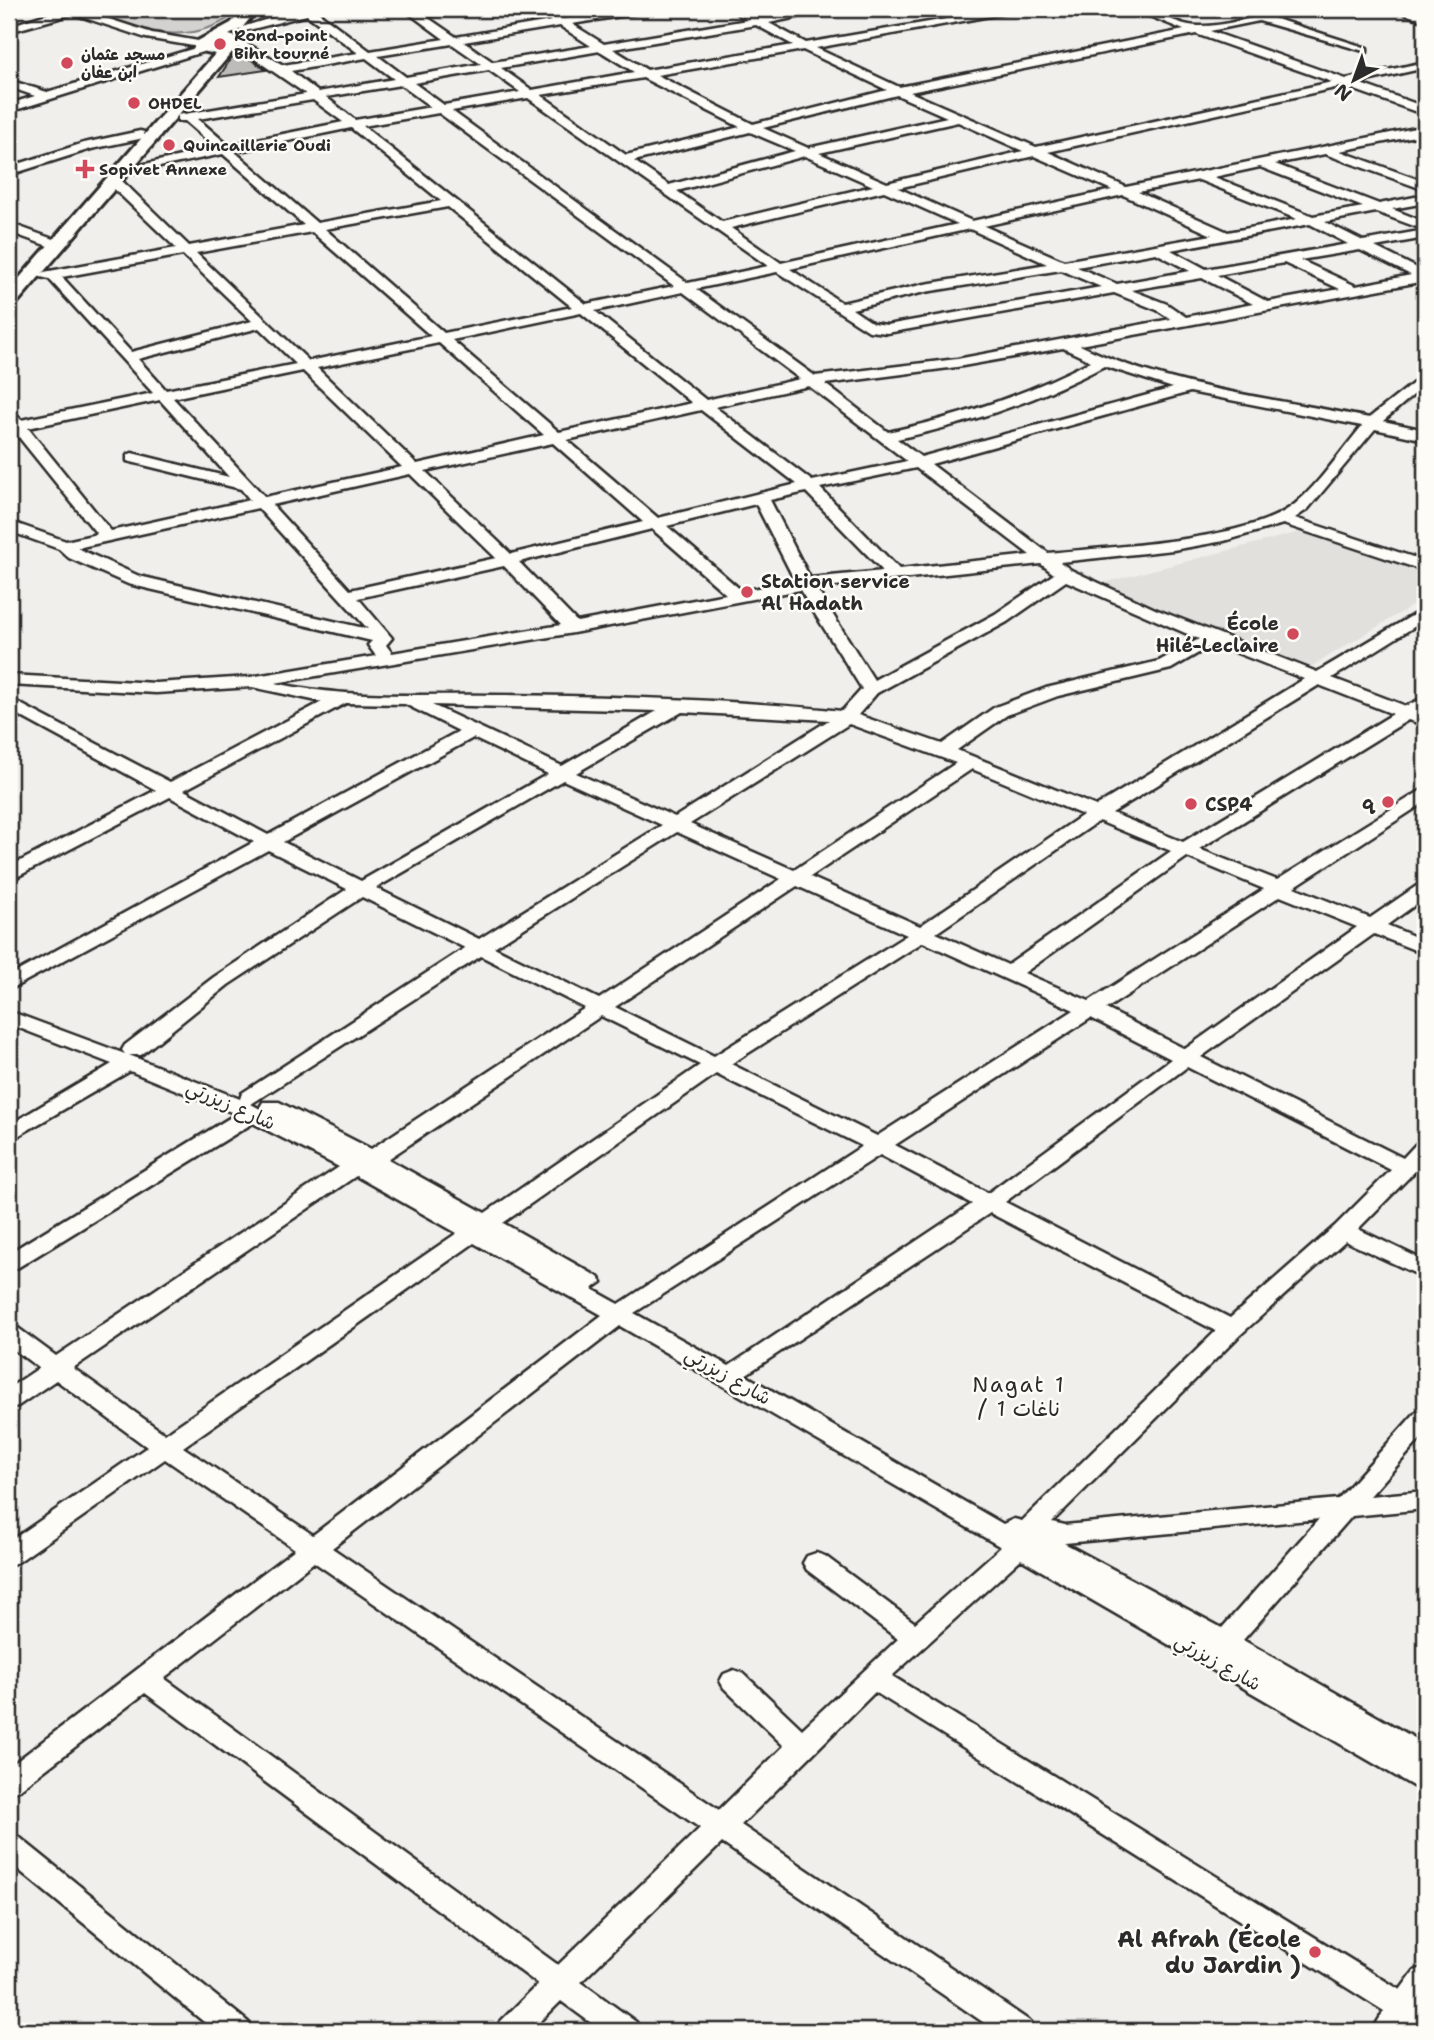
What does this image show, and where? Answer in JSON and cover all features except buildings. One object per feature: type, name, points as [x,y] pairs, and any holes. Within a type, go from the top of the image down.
[{"type":"main road","points":[[9,288],[194,72],[204,45],[236,26],[251,9]]},
{"type":"main road","points":[[9,301],[163,121],[264,9]]},
{"type":"main road","points":[[204,45],[233,44]]},
{"type":"street","points":[[413,12],[452,9]]},
{"type":"street","points":[[539,9],[645,74],[752,128],[1162,307],[1183,321]]},
{"type":"street","points":[[281,69],[645,9]]},
{"type":"street","points":[[735,9],[805,47],[898,91],[1224,235]]},
{"type":"street","points":[[163,121],[409,82],[831,9]]},
{"type":"street","points":[[573,628],[508,559],[185,250],[116,176],[228,149],[353,124],[1023,9]]},
{"type":"street","points":[[1137,9],[1425,111]]},
{"type":"street","points":[[627,159],[898,91],[1191,28],[1302,9]]},
{"type":"street","points":[[1399,9],[1425,19]]},
{"type":"street","points":[[9,29],[71,10],[150,36],[204,45]]},
{"type":"street","points":[[245,28],[311,10],[812,381],[1065,574],[1149,613],[1416,717]]},
{"type":"street","points":[[413,12],[670,189],[777,268],[869,327],[887,329],[1425,234]]},
{"type":"street","points":[[1190,13],[1191,28]]},
{"type":"street","points":[[1259,18],[1363,50]]},
{"type":"street","points":[[233,44],[281,69],[353,124],[701,403],[809,485],[894,573]]},
{"type":"street","points":[[9,108],[204,45]]},
{"type":"street","points":[[722,226],[1037,151],[1425,65]]},
{"type":"street","points":[[1410,69],[1425,74]]},
{"type":"street","points":[[9,83],[47,96]]},
{"type":"street","points":[[189,118],[228,149],[739,597]]},
{"type":"street","points":[[670,189],[807,152],[961,118]]},
{"type":"street","points":[[106,536],[11,422],[163,395],[684,288],[1199,175],[1425,130]]},
{"type":"street","points":[[1406,134],[1425,142]]},
{"type":"street","points":[[9,171],[88,146],[140,135]]},
{"type":"street","points":[[1325,150],[1425,186]]},
{"type":"street","points":[[1260,163],[1425,226]]},
{"type":"street","points":[[1199,175],[1308,219],[1425,277]]},
{"type":"street","points":[[840,308],[925,288],[1158,249],[1425,199]]},
{"type":"street","points":[[29,278],[449,203]]},
{"type":"street","points":[[9,227],[48,242]]},
{"type":"street","points":[[1158,249],[1266,306]]},
{"type":"street","points":[[1287,259],[1354,290]]},
{"type":"street","points":[[53,275],[255,494],[383,638]]},
{"type":"street","points":[[65,546],[255,494],[413,468],[701,403],[812,381],[957,363],[1425,277]]},
{"type":"street","points":[[128,357],[261,323]]},
{"type":"street","points":[[1067,344],[1101,362],[1185,388],[1425,435]]},
{"type":"street","points":[[884,437],[923,429],[1043,390],[1101,362]]},
{"type":"street","points":[[9,680],[156,688],[250,682],[573,628],[805,584],[1195,542],[1283,519],[1301,506],[1372,423],[1425,378]]},
{"type":"street","points":[[344,596],[761,499],[809,485],[917,463],[1185,388]]},
{"type":"street","points":[[132,458],[255,494]]},
{"type":"street","points":[[761,499],[805,584],[871,689]]},
{"type":"street","points":[[1283,519],[1425,566]]},
{"type":"street","points":[[9,526],[65,546],[75,555],[134,580],[383,638]]},
{"type":"street","points":[[9,1263],[252,1105],[479,948],[847,718],[871,689],[1000,618],[1065,574]]},
{"type":"street","points":[[9,1555],[716,1064],[922,934],[1097,814],[1425,613]]},
{"type":"street","points":[[383,638],[377,645],[388,659]]},
{"type":"street","points":[[944,751],[1001,710],[1052,692],[1165,665],[1213,638]]},
{"type":"street","points":[[250,682],[304,695],[343,698],[791,711],[847,718],[944,751],[1187,848],[1425,948]]},
{"type":"street","points":[[9,875],[343,698]]},
{"type":"street","points":[[407,699],[676,825],[798,877],[1093,1011],[1187,1057],[1324,1130],[1405,1168]]},
{"type":"street","points":[[1010,972],[1187,848],[1416,717],[1425,702]]},
{"type":"street","points":[[9,1134],[130,1056],[193,1001],[361,889],[677,707]]},
{"type":"street","points":[[12,708],[270,843],[479,948],[604,1007],[1233,1329]]},
{"type":"street","points":[[9,985],[472,731]]},
{"type":"street","points":[[9,1400],[970,762]]},
{"type":"street","points":[[9,1782],[625,1310],[1093,1011],[1425,794]]},
{"type":"street","points":[[740,1368],[989,1203],[1187,1057],[1425,889]]},
{"type":"street","name":"شارع زيزرتي","points":[[9,1004],[252,1105],[364,1162],[1025,1536],[1225,1642],[1425,1757]]},
{"type":"street","name":"شارع زيزرتي","points":[[9,1017],[130,1056]]},
{"type":"street","points":[[511,2031],[873,1677],[1025,1536],[1233,1329],[1343,1230],[1425,1148]]},
{"type":"street","points":[[1343,1230],[1425,1270]]},
{"type":"street","name":"شارع زيزرتي","points":[[625,1310],[740,1368],[1025,1536],[1425,1782]]},
{"type":"street","points":[[9,1334],[164,1446],[1020,2031]]},
{"type":"street","points":[[1225,1642],[1425,1418]]},
{"type":"street","points":[[1025,1536],[1425,1500]]},
{"type":"street","points":[[816,1563],[916,1638]]},
{"type":"street","points":[[873,1677],[1401,2015],[1425,1980]]},
{"type":"street","points":[[146,1679],[625,2031]]},
{"type":"street","points":[[734,1681],[803,1747]]},
{"type":"street","points":[[9,1845],[237,2031]]},
{"type":"shaded area","points":[[79,9],[241,9],[202,30],[162,33]]},
{"type":"shaded area","name":"École Hilé-Leclaire","points":[[1307,530],[1425,571],[1425,598],[1307,669],[1099,584]]},
{"type":"place","name":"Rond-point Bihr tourné","points":[[220,44]]},
{"type":"place","name":"مسجد عثمان ابن عفان","points":[[67,63]]},
{"type":"place","name":"OHDEL","points":[[134,103]]},
{"type":"place","name":"Quincaillerie Oudi","points":[[169,145]]},
{"type":"place","name":"Sopivet Annexe","points":[[85,169]]},
{"type":"place","name":"Station service Al Hadath","points":[[747,592]]},
{"type":"place","name":"École Hilé-Leclaire","points":[[1293,634]]},
{"type":"place","name":"q","points":[[1388,802]]},
{"type":"place","name":"CSP4","points":[[1191,804]]},
{"type":"place","name":"Al Afrah (École du Jardin )","points":[[1315,1952]]},
{"type":"district","name":"Nagat 1 / ناغات 1","points":[[1019,1397]]}]
